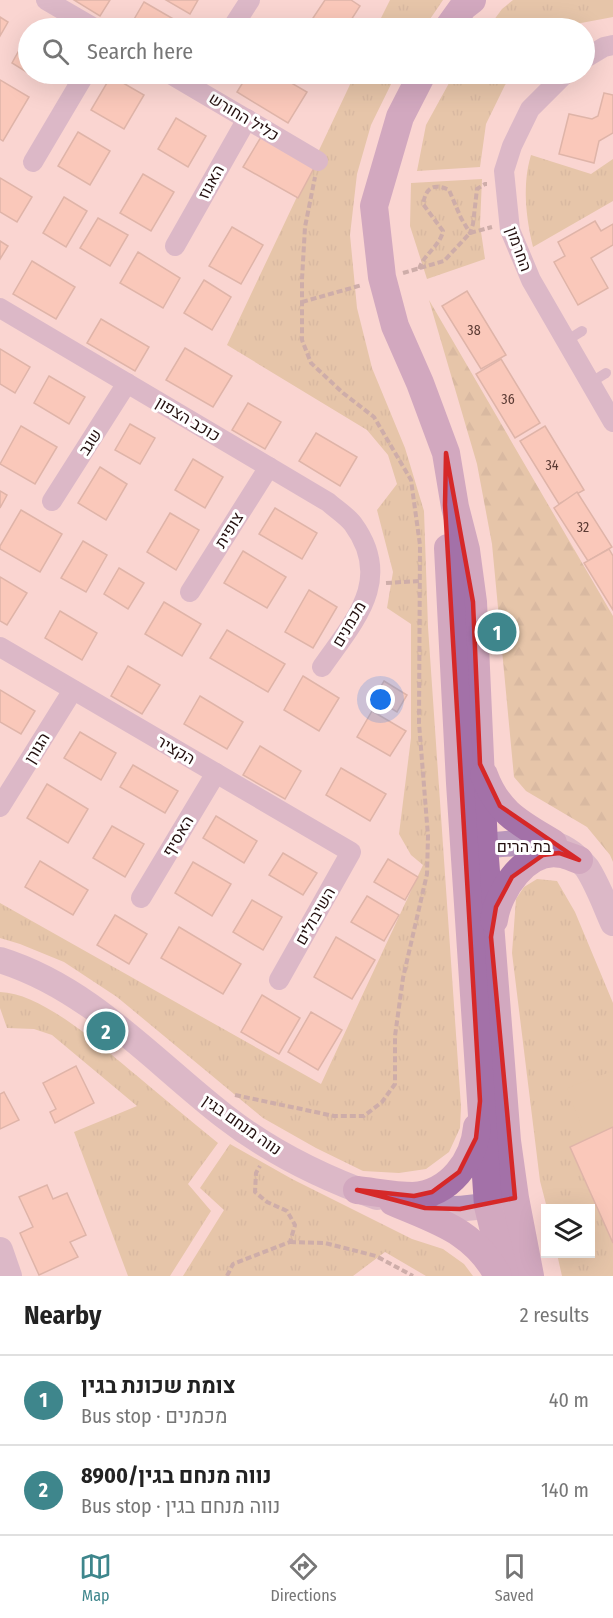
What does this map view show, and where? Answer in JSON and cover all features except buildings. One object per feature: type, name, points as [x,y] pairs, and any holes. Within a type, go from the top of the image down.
[{"type":"main road","points":[[455,18],[472,0]]},
{"type":"main road","points":[[417,84],[400,117],[374,206],[382,277],[395,326],[420,383],[446,453],[455,507],[466,550],[472,602],[480,764],[474,847],[491,937],[507,1141],[530,1276]]},
{"type":"main road","points":[[446,453],[445,505],[474,847],[480,1101],[488,1206],[505,1276]]},
{"type":"main road","points":[[480,764],[489,790],[500,806],[553,843]]},
{"type":"main road","points":[[491,937],[496,907],[502,893],[512,877],[524,866],[543,855],[559,853],[579,860]]},
{"type":"main road","points":[[357,1190],[414,1196],[432,1192],[446,1184],[469,1158],[476,1138],[480,1101]]},
{"type":"main road","points":[[393,1202],[452,1227],[471,1240],[484,1253],[498,1276]]},
{"type":"street","points":[[46,0],[77,18]]},
{"type":"street","points":[[238,18],[250,0]]},
{"type":"street","points":[[595,54],[609,46]]},
{"type":"street","points":[[33,162],[79,84]]},
{"type":"street","name":"כליל החורש","points":[[204,84],[247,118],[318,161]]},
{"type":"street","name":"החרמון","points":[[555,84],[530,109],[512,146],[504,171],[510,230],[531,280],[574,336],[598,378],[613,422]]},
{"type":"street","name":"האגוז","points":[[175,246],[247,118]]},
{"type":"street","name":"כוכב הצפון","points":[[0,308],[328,502],[352,522],[364,543]]},
{"type":"street","name":"שגב","points":[[52,501],[127,384]]},
{"type":"street","name":"צופית","points":[[190,592],[269,467]]},
{"type":"street","name":"מכמנים","points":[[322,667],[358,615],[370,584],[370,564],[364,543]]},
{"type":"street","name":"הקציר","points":[[0,647],[351,852]]},
{"type":"street","name":"הגורן","points":[[0,807],[73,690]]},
{"type":"street","name":"האסיף","points":[[141,898],[216,773]]},
{"type":"street","name":"בת הרים","points":[[474,847],[553,843],[570,852],[586,867],[613,923]]},
{"type":"street","name":"השיבולים","points":[[279,980],[351,852]]},
{"type":"street","name":"נווה מנחם בגין","points":[[0,960],[35,972],[68,990],[98,1010],[224,1116],[271,1148],[357,1190],[393,1202],[425,1209],[488,1206],[515,1198]]},
{"type":"street","points":[[0,1250],[9,1276]]},
{"type":"path","points":[[198,1094],[241,1095],[334,1116],[364,1116],[382,1102],[395,1084],[395,1036],[403,978],[427,874],[428,836],[419,723],[420,545],[411,480],[374,417],[343,393],[311,363],[302,340],[305,227],[318,161]]},
{"type":"path","points":[[400,274],[444,261],[470,233],[477,189],[484,184],[493,186]]},
{"type":"path","points":[[419,268],[421,261],[442,238],[443,231],[423,204],[424,194],[431,188],[440,186],[449,189],[470,233]]},
{"type":"path","points":[[470,233],[495,226],[510,230]]},
{"type":"path","points":[[302,302],[366,284]]},
{"type":"path","points":[[370,584],[420,581]]},
{"type":"path","points":[[271,1148],[256,1173],[255,1192],[267,1202],[287,1211],[295,1225],[290,1242]]},
{"type":"path","points":[[227,1276],[233,1264],[290,1242],[325,1243],[376,1256],[413,1276]]},
{"type":"highlighted area","points":[[446,453],[473,602],[480,764],[500,806],[579,860],[559,853],[543,855],[512,877],[496,907],[491,937],[515,1198],[460,1209],[425,1208],[357,1190],[414,1196],[432,1192],[459,1172],[476,1138],[480,1101],[445,505]]},
{"type":"green space","points":[[390,0],[443,0],[431,18],[381,18]]},
{"type":"green space","points":[[513,0],[613,0],[613,17],[595,20],[595,18],[495,18]]},
{"type":"green space","points":[[350,84],[391,84],[371,125],[357,174],[350,235],[357,308],[372,368],[405,448],[424,511],[428,627],[461,1107],[460,1128],[449,1152],[426,1169],[399,1173],[363,1171],[316,1148],[263,1118],[117,997],[64,962],[0,938],[0,903],[321,1084],[423,865],[411,855],[399,834],[411,738],[411,624],[387,608],[393,572],[377,510],[397,484],[388,455],[367,430],[227,345]]},
{"type":"green space","points":[[449,84],[506,84],[486,124],[480,167],[417,171],[426,125]]},
{"type":"green space","points":[[531,155],[591,174],[613,159],[613,201],[533,247],[526,201]]},
{"type":"green space","points":[[482,179],[480,225],[485,259],[427,279],[410,226],[411,183]]},
{"type":"green space","points":[[429,300],[613,616],[613,862],[587,827],[526,791],[514,777],[492,544],[477,464]]},
{"type":"green space","points":[[537,879],[557,881],[575,912],[613,1003],[613,1276],[562,1276],[558,1258],[595,1258],[595,1204],[546,1204],[540,1181],[512,953],[516,899],[524,887]]},
{"type":"green space","points":[[0,992],[35,1002],[72,1024],[218,1143],[188,1184],[211,1211],[170,1276],[128,1276],[74,1132],[137,1106],[52,1035],[34,1029],[7,1028],[0,1008]]},
{"type":"green space","points":[[613,1071],[613,1213],[567,1088]]},
{"type":"green space","points":[[230,1144],[292,1179],[412,1239],[443,1249],[464,1264],[473,1276],[426,1276],[385,1252],[353,1276],[183,1276],[224,1210],[200,1188]]},
{"type":"place","name":"צומת שכונת בגין","points":[[497,632]]},
{"type":"place","name":"נווה מנחם בגין/8900","points":[[106,1031]]}]
